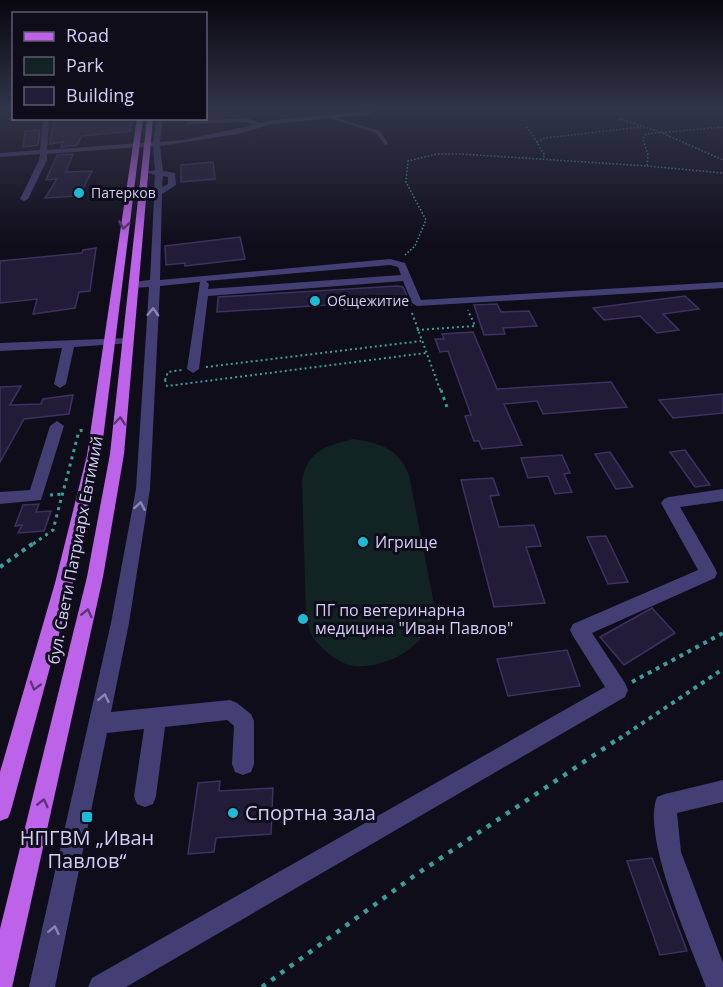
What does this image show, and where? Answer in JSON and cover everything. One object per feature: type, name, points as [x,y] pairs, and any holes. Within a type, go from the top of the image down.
[{"type":"main road","name":"бул. Свети Патриарх Евтимий","points":[[0,982],[95,578],[117,454],[117,342],[133,153]]},
{"type":"main road","name":"бул. Свети Патриарх Евтимий","points":[[0,810],[5,778],[64,583],[94,455],[97,428],[133,285],[150,197]]},
{"type":"street","points":[[0,155],[28,153]]},
{"type":"street","points":[[24,199],[44,160],[44,153]]},
{"type":"street","points":[[42,987],[120,623],[143,489],[154,282],[150,197],[152,153]]},
{"type":"street","points":[[133,285],[390,262],[402,266],[417,303],[723,285]]},
{"type":"street","points":[[193,369],[204,278]]},
{"type":"street","points":[[202,293],[407,278]]},
{"type":"street","points":[[0,347],[117,342]]},
{"type":"street","points":[[60,384],[69,344]]},
{"type":"street","points":[[0,498],[36,496],[57,426]]},
{"type":"street","points":[[101,987],[618,690],[579,630],[710,573],[669,503],[723,495]]},
{"type":"street","points":[[98,724],[230,710],[244,721],[243,764]]},
{"type":"street","points":[[145,796],[156,718]]},
{"type":"street","points":[[719,987],[669,852],[664,805],[723,791]]},
{"type":"path","points":[[538,160],[545,158],[543,153]]},
{"type":"path","points":[[647,166],[650,157],[648,153]]},
{"type":"path","points":[[707,153],[723,160]]},
{"type":"path","points":[[390,262],[402,258],[415,246],[425,227],[424,213],[406,182],[405,169],[408,161],[437,154],[461,154],[627,168],[647,166],[723,173]]},
{"type":"path","points":[[417,330],[475,327],[464,300]]},
{"type":"path","points":[[417,303],[410,307],[448,410]]},
{"type":"path","points":[[421,341],[168,372],[165,380],[167,386],[426,353]]},
{"type":"path","points":[[0,567],[53,530],[79,431],[97,428]]},
{"type":"path","points":[[618,690],[723,633]]},
{"type":"path","points":[[262,987],[414,876],[723,669]]},
{"type":"green space","name":"Игрище","points":[[353,439],[387,448],[405,466],[409,475],[434,604],[431,622],[418,641],[399,656],[365,666],[348,665],[326,651],[312,635],[306,615],[302,480],[309,462],[319,451]]},
{"type":"building","points":[[73,154],[66,172],[92,171],[79,196],[45,198],[57,179],[46,180],[57,155]]},
{"type":"building","points":[[213,162],[215,179],[181,182],[181,165]]},
{"type":"building","points":[[240,237],[245,259],[185,266],[185,263],[166,265],[165,246]]},
{"type":"building","points":[[96,248],[90,291],[79,292],[75,308],[33,314],[37,299],[0,303],[0,261],[82,253],[83,250]]},
{"type":"building","name":"Общежитие","points":[[403,287],[411,305],[344,309],[343,304],[217,312],[218,297]]},
{"type":"building","points":[[685,296],[699,309],[663,314],[679,330],[657,333],[640,316],[604,320],[593,308]]},
{"type":"building","points":[[497,304],[501,312],[529,311],[537,326],[503,328],[505,334],[484,335],[474,305]]},
{"type":"building","points":[[473,332],[497,389],[611,382],[627,407],[543,414],[537,401],[504,404],[522,445],[482,449],[479,441],[474,441],[465,416],[471,415],[448,351],[440,352],[435,339],[444,339],[442,334]]},
{"type":"building","points":[[21,386],[10,405],[41,404],[43,399],[73,395],[69,414],[24,419],[0,462],[0,387]]},
{"type":"building","points":[[723,394],[723,413],[673,418],[659,400]]},
{"type":"building","points":[[685,450],[710,485],[695,487],[670,452]]},
{"type":"building","points":[[610,452],[633,487],[616,489],[595,454]]},
{"type":"building","points":[[562,455],[570,473],[564,474],[572,492],[555,494],[548,476],[528,478],[521,458]]},
{"type":"building","points":[[493,478],[499,495],[490,496],[499,527],[534,525],[541,546],[526,547],[545,603],[494,607],[461,480]]},
{"type":"building","points":[[39,504],[36,512],[51,511],[44,531],[18,533],[22,525],[15,526],[23,505]]},
{"type":"building","points":[[606,536],[628,582],[608,584],[587,537]]},
{"type":"building","points":[[652,608],[675,633],[624,665],[600,637]]},
{"type":"building","points":[[567,650],[580,686],[508,696],[497,659]]},
{"type":"building","name":"Спортна зала","points":[[220,781],[219,791],[273,788],[271,834],[216,838],[214,852],[188,854],[198,783]]},
{"type":"building","points":[[652,858],[687,951],[660,955],[627,861]]},
{"type":"place","name":"Патерков","points":[[79,193]]},
{"type":"place","name":"Общежитие","points":[[315,301]]},
{"type":"place","name":"Игрище","points":[[363,542]]},
{"type":"place","name":"ПГ по ветеринарна медицина \"Иван Павлов\"","points":[[303,619]]},
{"type":"place","name":"Спортна зала","points":[[233,813]]},
{"type":"place","name":"НПГВМ „Иван Павлов“","points":[[87,817]]}]
